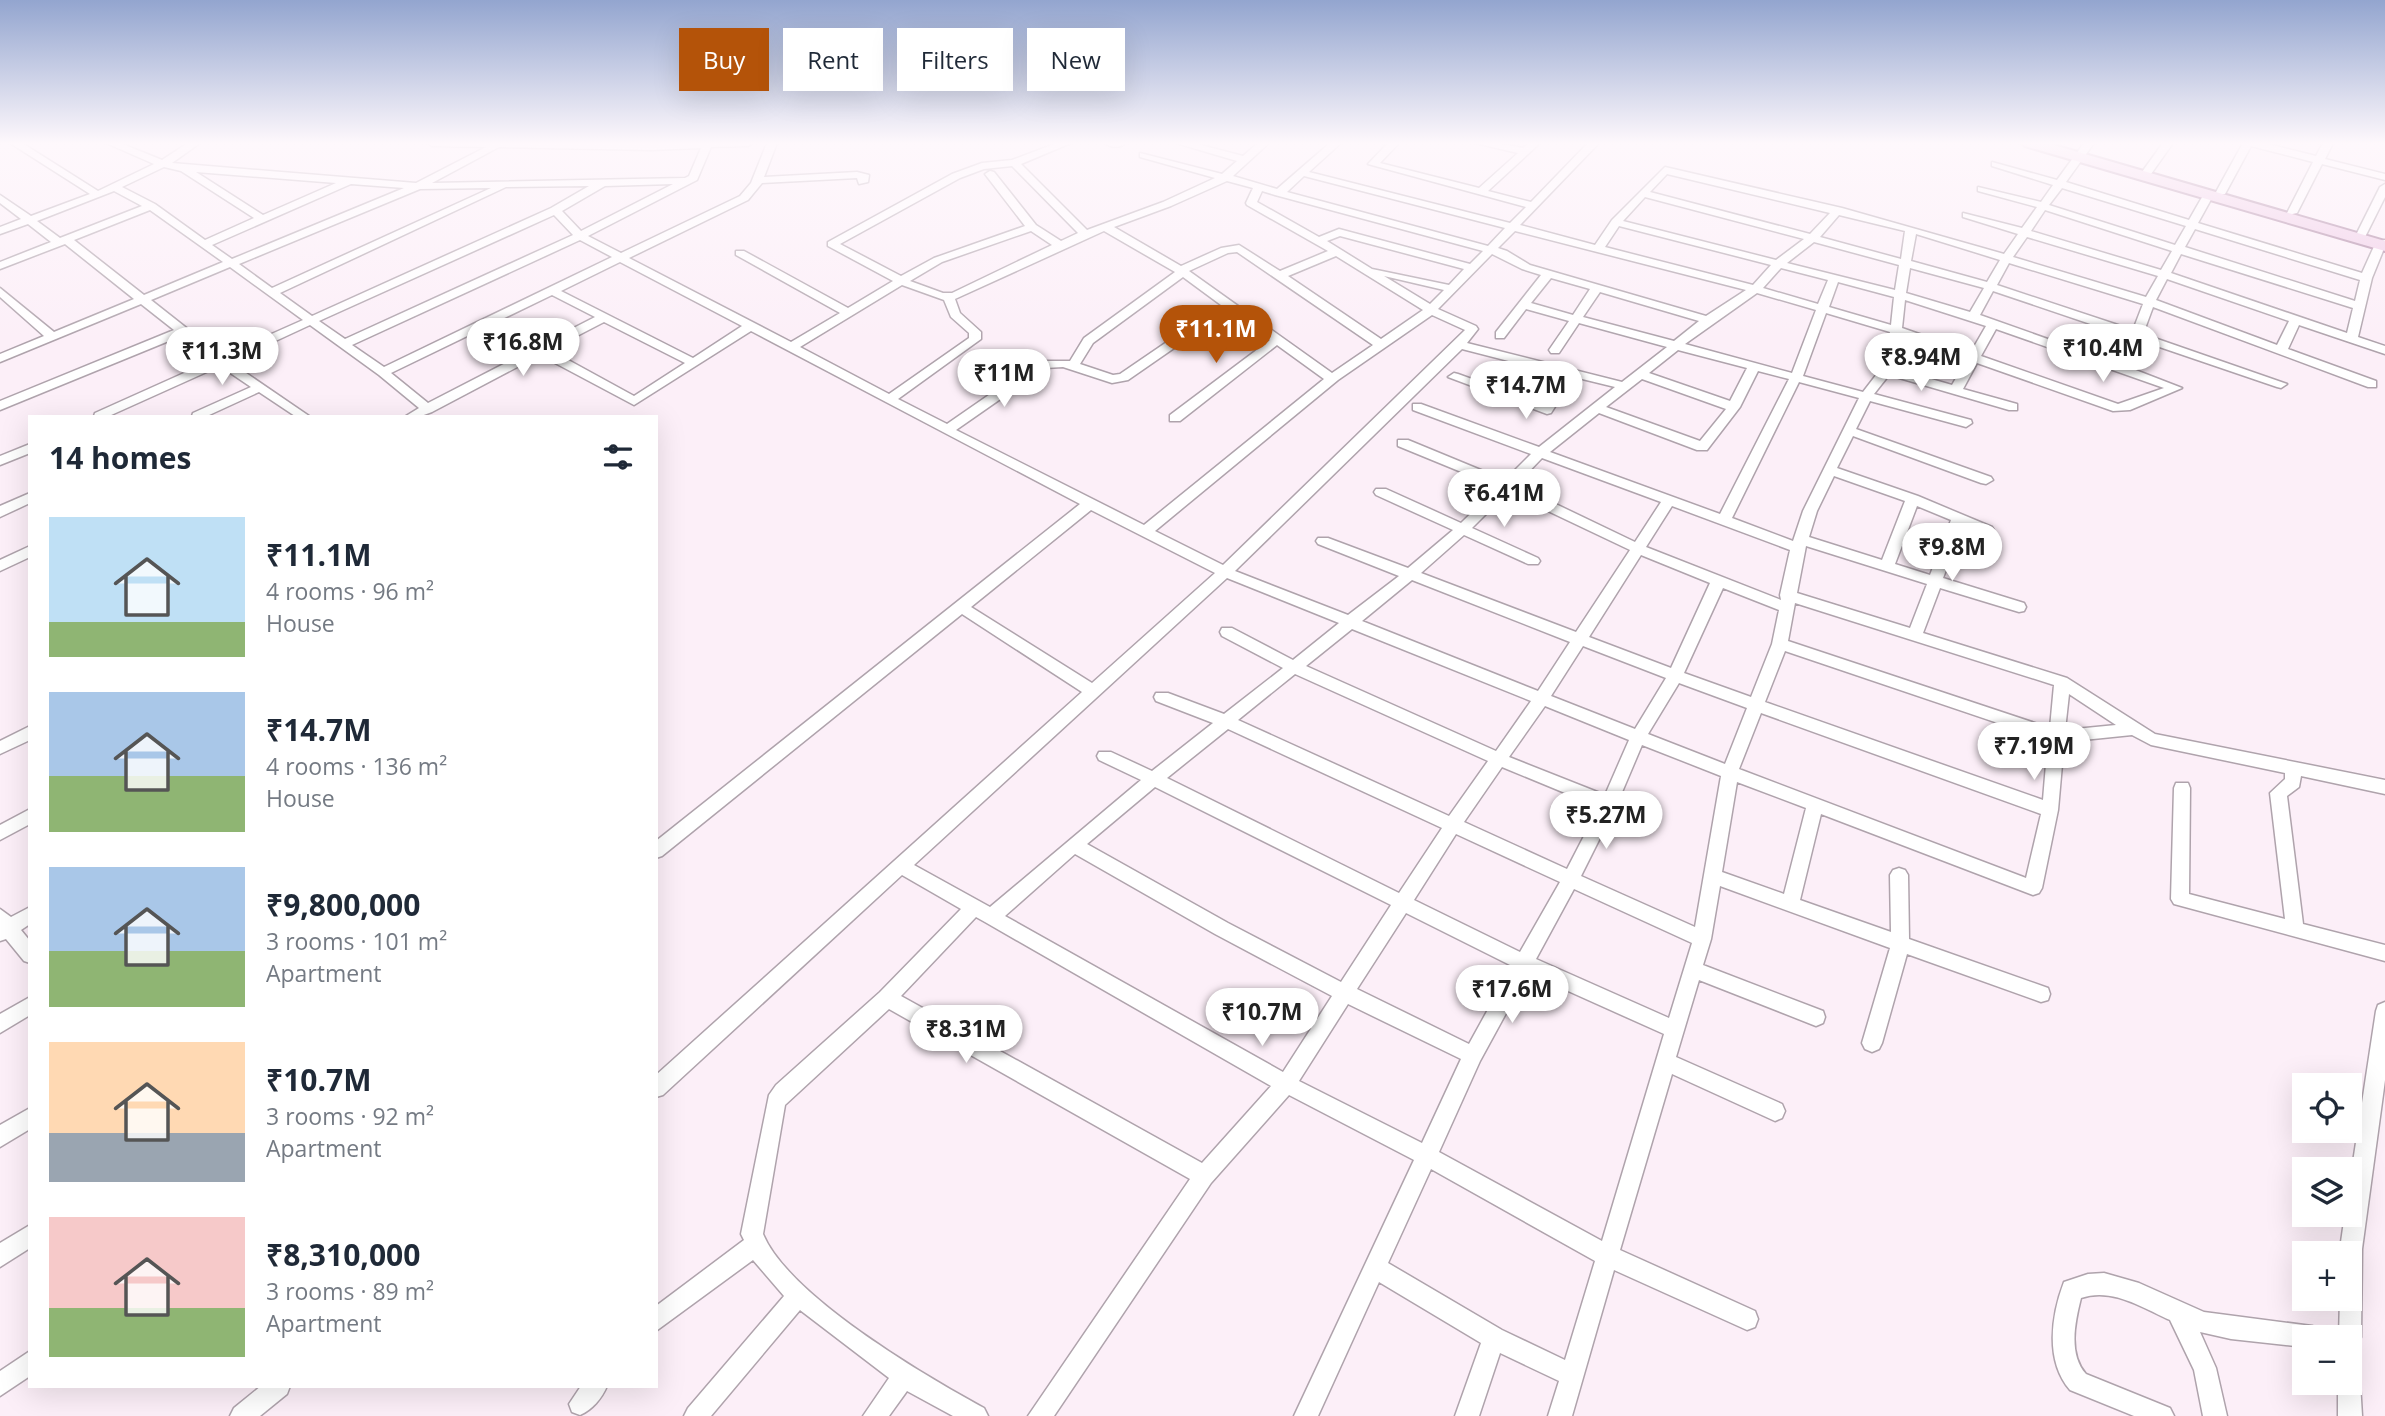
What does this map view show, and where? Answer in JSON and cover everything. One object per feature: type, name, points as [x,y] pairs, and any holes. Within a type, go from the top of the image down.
[{"type":"main road","points":[[2268,209],[2382,244]]},
{"type":"main road","points":[[2277,209],[2360,237]]},
{"type":"street","points":[[15,209],[62,241],[222,362],[301,415]]},
{"type":"street","points":[[0,231],[59,209]]},
{"type":"street","points":[[0,266],[143,209]]},
{"type":"street","points":[[155,209],[383,372],[428,409]]},
{"type":"street","points":[[247,209],[264,220]]},
{"type":"street","points":[[204,244],[288,209]]},
{"type":"street","points":[[0,358],[363,209]]},
{"type":"street","points":[[272,292],[452,209]]},
{"type":"street","points":[[102,415],[558,209]]},
{"type":"street","points":[[344,344],[580,236],[632,209]]},
{"type":"street","points":[[383,372],[721,209]]},
{"type":"street","points":[[896,209],[832,244],[901,281],[948,297],[1085,234],[1151,209]]},
{"type":"street","points":[[1018,209],[1032,227],[1060,246]]},
{"type":"street","points":[[1060,209],[1085,234]]},
{"type":"street","points":[[658,1086],[903,867],[1225,572],[1459,345],[1472,329],[1431,310],[1262,209]]},
{"type":"street","points":[[1339,209],[1489,249],[1508,255],[1519,264],[1548,274],[1708,320]]},
{"type":"street","points":[[1459,209],[1510,227],[1755,289],[1896,330],[1973,354],[2117,408],[2176,388],[2114,364],[1900,295],[1616,222]]},
{"type":"street","points":[[1145,532],[1332,379],[1431,310],[1527,209]]},
{"type":"street","points":[[1598,249],[1628,209]]},
{"type":"street","points":[[1705,209],[1990,286],[2281,384]]},
{"type":"street","points":[[1834,209],[2007,257],[2149,302],[2372,383]]},
{"type":"street","points":[[1973,317],[2007,257],[2041,209]]},
{"type":"street","points":[[2053,209],[2361,307]]},
{"type":"street","points":[[2147,209],[2366,278]]},
{"type":"street","points":[[2114,364],[2137,334],[2149,302],[2204,209]]},
{"type":"street","points":[[2292,213],[2294,209]]},
{"type":"street","points":[[2360,237],[2374,209]]},
{"type":"street","points":[[991,916],[1225,721],[1409,575],[1462,530],[1539,454],[1708,320],[1755,289],[1778,264],[1814,237],[1838,210]]},
{"type":"street","points":[[555,211],[580,236],[751,327],[793,346],[888,400],[1225,572],[1638,737],[2033,888],[2050,810],[2062,681]]},
{"type":"street","points":[[1967,215],[2165,275],[2385,350]]},
{"type":"street","points":[[793,346],[938,260],[1032,227]]},
{"type":"street","points":[[1106,228],[1183,272],[1332,379]]},
{"type":"street","points":[[1561,1416],[1606,1255],[1694,970],[1702,939],[1730,772],[1780,644],[1786,601],[1810,511],[1866,397],[1886,370],[1896,330],[1911,229]]},
{"type":"street","points":[[1319,241],[1339,232],[1472,268]]},
{"type":"street","points":[[2352,338],[2366,278],[2382,244]]},
{"type":"street","points":[[1073,365],[1088,341],[1183,272],[1186,267],[1225,250],[1239,248],[1381,345]]},
{"type":"street","points":[[1281,275],[1336,252]]},
{"type":"street","points":[[740,253],[847,312]]},
{"type":"street","points":[[1360,267],[1452,289]]},
{"type":"street","points":[[1500,335],[1548,274]]},
{"type":"street","points":[[1724,522],[1796,377],[1834,278]]},
{"type":"street","points":[[1555,350],[1597,288]]},
{"type":"street","points":[[0,291],[53,337]]},
{"type":"street","points":[[553,291],[694,363]]},
{"type":"street","points":[[888,400],[975,339],[975,332],[956,315],[948,297]]},
{"type":"street","points":[[947,430],[1036,366],[1052,363],[1073,365],[1112,379],[1124,377],[1211,315],[1230,305]]},
{"type":"street","points":[[1524,305],[1966,423]]},
{"type":"street","points":[[414,415],[604,317]]},
{"type":"street","points":[[2281,350],[2295,320]]},
{"type":"street","points":[[1956,390],[1973,354],[1993,324]]},
{"type":"street","points":[[541,350],[634,401],[751,327]]},
{"type":"street","points":[[0,406],[182,331]]},
{"type":"street","points":[[1175,418],[1277,340]]},
{"type":"street","points":[[1459,345],[1624,386]]},
{"type":"street","points":[[1598,408],[1702,447],[1734,407],[1753,368]]},
{"type":"street","points":[[1886,370],[2013,407]]},
{"type":"street","points":[[1454,377],[1547,410],[1570,373]]},
{"type":"street","points":[[1640,374],[1734,407]]},
{"type":"street","points":[[200,415],[260,387]]},
{"type":"street","points":[[1417,407],[1724,522],[1887,566],[2019,607]]},
{"type":"street","points":[[1850,430],[1986,480]]},
{"type":"street","points":[[1403,443],[1507,486],[1639,549],[1718,580],[1786,601],[1915,634],[2062,681],[2151,739],[2385,788]]},
{"type":"street","points":[[0,461],[28,449]]},
{"type":"street","points":[[1829,470],[1913,499],[1987,530]]},
{"type":"street","points":[[1381,492],[1533,561]]},
{"type":"street","points":[[0,512],[28,499]]},
{"type":"street","points":[[1887,566],[1913,499]]},
{"type":"street","points":[[1040,1416],[1204,1176],[1286,1084],[1403,900],[1541,699],[1668,502]]},
{"type":"street","points":[[658,849],[1089,504]]},
{"type":"street","points":[[1915,634],[1958,520]]},
{"type":"street","points":[[1322,541],[1675,676],[2050,810]]},
{"type":"street","points":[[0,566],[28,552]]},
{"type":"street","points":[[1306,1416],[1473,1055],[1570,880],[1609,804],[1638,737],[1675,676],[1718,580]]},
{"type":"street","points":[[961,607],[1094,692]]},
{"type":"street","points":[[1227,632],[1293,668],[1498,759],[1609,804]]},
{"type":"street","points":[[1780,644],[2057,737],[2132,729]]},
{"type":"street","points":[[1162,697],[1225,721],[1702,939]]},
{"type":"street","points":[[0,748],[28,733]]},
{"type":"street","points":[[1105,756],[1403,900],[1524,962],[1675,1030]]},
{"type":"street","points":[[2293,769],[2294,782],[2278,793],[2295,929]]},
{"type":"street","points":[[2182,788],[2180,899],[2385,953]]},
{"type":"street","points":[[1790,905],[1815,805]]},
{"type":"street","points":[[0,833],[28,817]]},
{"type":"street","points":[[1074,845],[1195,916],[1343,994],[1473,1055]]},
{"type":"street","points":[[903,867],[1286,1084],[1425,1154],[1606,1255],[1747,1319]]},
{"type":"street","points":[[1872,1043],[1900,945],[1899,875]]},
{"type":"street","points":[[1712,876],[2041,994]]},
{"type":"street","points":[[973,908],[887,998],[776,1102],[752,1234],[754,1246],[798,1296],[904,1376],[976,1416]]},
{"type":"street","points":[[28,916],[3,926],[28,953]]},
{"type":"street","points":[[1694,970],[1816,1017]]},
{"type":"street","points":[[887,998],[1204,1176]]},
{"type":"street","points":[[0,1024],[28,1007]]},
{"type":"street","points":[[2350,1325],[2351,1249],[2384,1021]]},
{"type":"street","points":[[1666,1062],[1775,1111]]},
{"type":"street","points":[[0,1137],[28,1118]]},
{"type":"street","points":[[0,1256],[28,1236]]},
{"type":"street","points":[[658,1318],[754,1246]]},
{"type":"street","points":[[1374,1267],[1494,1338],[1571,1376]]},
{"type":"street","points":[[2162,1416],[2078,1382],[2070,1375],[2066,1363],[2067,1304],[2072,1290],[2083,1283],[2099,1283],[2129,1290],[2205,1323],[2292,1334]]},
{"type":"street","points":[[696,1416],[798,1296]]},
{"type":"street","points":[[2178,1312],[2205,1368],[2215,1416]]},
{"type":"street","points":[[1467,1416],[1494,1338]]},
{"type":"street","points":[[0,1385],[28,1364]]},
{"type":"street","points":[[875,1416],[904,1376]]},
{"type":"street","points":[[242,1416],[277,1388]]},
{"type":"street","points":[[580,1404],[594,1388]]},
{"type":"street","points":[[2349,1395],[2350,1416]]}]
